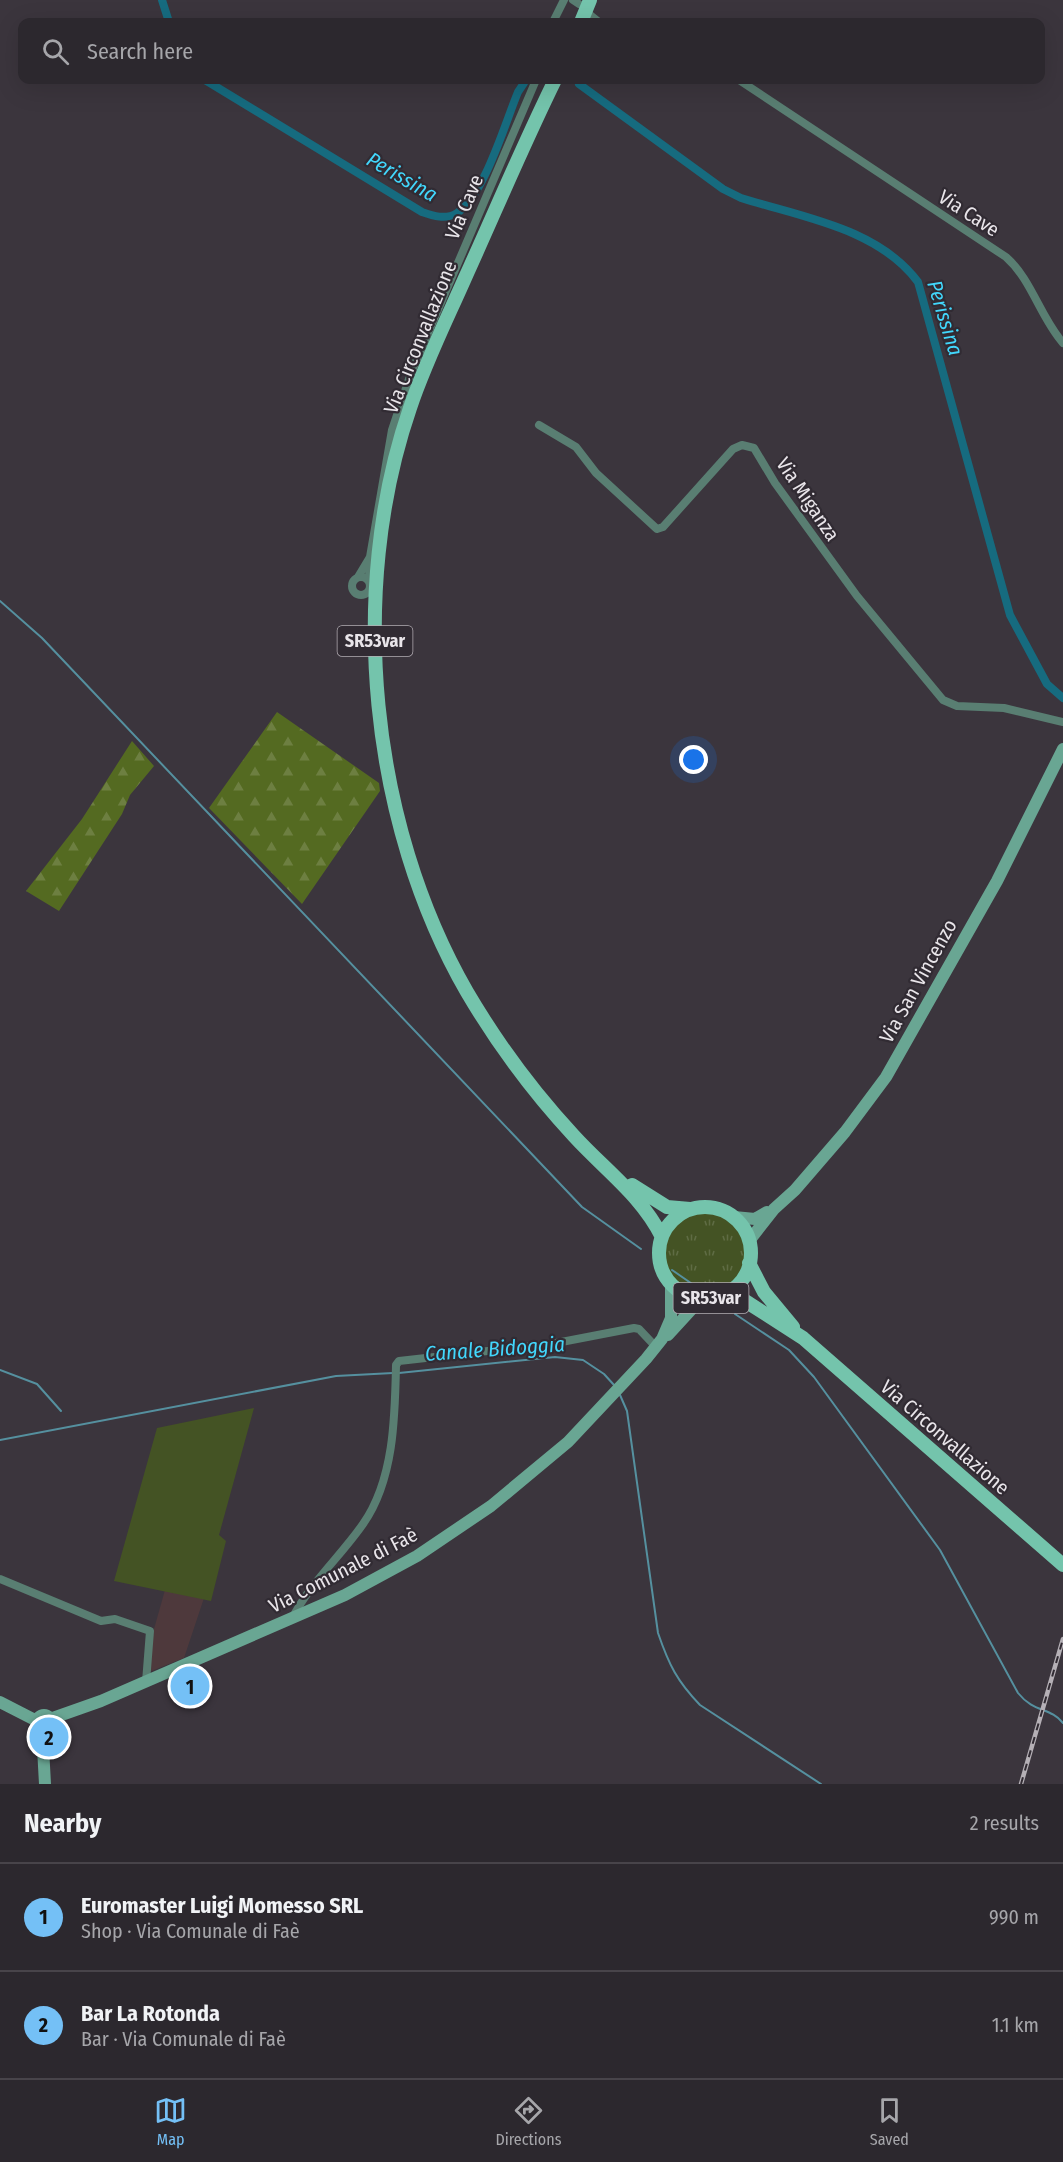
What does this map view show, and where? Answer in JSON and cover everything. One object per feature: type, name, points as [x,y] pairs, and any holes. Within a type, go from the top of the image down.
[{"type":"main road","name":"Via Circonvallazione","points":[[553,84],[450,310],[409,410],[387,501],[380,548],[375,653],[384,744],[397,808],[414,867],[441,938],[466,990],[499,1041],[557,1117],[642,1204],[662,1236]]},
{"type":"main road","name":"Via Circonvallazione","points":[[610,1171],[667,1207],[691,1208]]},
{"type":"main road","name":"SR53var","points":[[691,1208],[715,1208],[734,1217]]},
{"type":"main road","points":[[662,1236],[671,1222],[691,1208]]},
{"type":"main road","points":[[734,1217],[749,1241]]},
{"type":"main road","name":"SR53var","points":[[662,1236],[659,1259],[671,1284],[684,1294],[701,1299],[727,1293],[741,1280],[749,1263],[749,1241]]},
{"type":"main road","name":"Via Circonvallazione","points":[[749,1263],[764,1292],[802,1338]]},
{"type":"main road","name":"Via Circonvallazione","points":[[727,1293],[739,1297],[802,1338],[1063,1565]]},
{"type":"street","points":[[555,18],[564,0]]},
{"type":"street","points":[[583,8],[594,18]]},
{"type":"street","name":"Via Cave","points":[[370,556],[392,430],[411,373],[534,84]]},
{"type":"street","name":"Via Cave","points":[[745,84],[1006,257],[1022,275],[1044,319],[1063,343]]},
{"type":"street","name":"Via Miganza","points":[[539,424],[576,447],[597,473],[657,529],[663,527],[733,448],[742,445],[750,446],[857,596],[943,700],[957,706],[1004,708],[1063,722]]},
{"type":"street","points":[[370,556],[370,590],[360,595],[352,587],[370,556]]},
{"type":"street","points":[[358,578],[369,581]]},
{"type":"street","name":"Via San Vincenzo","points":[[749,1241],[774,1209],[795,1190],[845,1132],[886,1077],[997,880],[1063,749]]},
{"type":"street","name":"Via San Vincenzo","points":[[734,1217],[754,1219],[774,1209]]},
{"type":"street","name":"Via Comunale di Faè","points":[[659,1343],[672,1318],[671,1284]]},
{"type":"street","name":"Via Comunale di Faè","points":[[43,1723],[292,1620],[393,1570],[474,1518],[529,1476],[613,1396],[701,1299]]},
{"type":"street","points":[[292,1620],[377,1501],[387,1467],[396,1365],[403,1359],[551,1344],[634,1328],[659,1343]]},
{"type":"street","points":[[0,1579],[101,1621],[115,1619],[150,1631],[146,1682]]},
{"type":"street","points":[[0,1702],[43,1723],[45,1784]]},
{"type":"shaded area","points":[[165,1590],[204,1598],[184,1658],[149,1672],[152,1636]]},
{"type":"green space","points":[[277,712],[379,783],[380,791],[302,904],[209,808]]},
{"type":"green space","points":[[132,741],[154,766],[130,795],[122,814],[59,911],[26,891],[82,819]]},
{"type":"green space","points":[[705,1210],[721,1213],[735,1222],[744,1236],[747,1252],[744,1268],[735,1282],[721,1291],[705,1294],[689,1291],[675,1282],[666,1268],[663,1252],[666,1236],[675,1222],[689,1213]]},
{"type":"green space","points":[[254,1408],[219,1535],[226,1541],[211,1601],[114,1581],[157,1428]]},
{"type":"waterway","name":"Perissina","points":[[162,0],[168,18]]},
{"type":"waterway","name":"Perissina","points":[[212,84],[422,212],[444,217],[457,213],[476,191],[493,158],[518,92],[523,84]]},
{"type":"waterway","name":"Perissina","points":[[579,84],[723,189],[741,198],[813,219],[860,237],[882,249],[918,282],[1010,615],[1047,684],[1063,698]]},
{"type":"waterway","points":[[0,601],[42,638],[582,1207],[641,1249]]},
{"type":"waterway","points":[[672,1270],[698,1288]]},
{"type":"waterway","points":[[735,1314],[789,1350],[814,1377],[940,1550],[1018,1693],[1030,1704],[1053,1714],[1063,1723]]},
{"type":"waterway","name":"Canale Bidoggia","points":[[399,1373],[555,1357],[583,1360],[604,1374],[614,1385]]},
{"type":"waterway","points":[[0,1370],[37,1384],[61,1411]]},
{"type":"waterway","name":"Canale Bidoggia","points":[[0,1440],[336,1376],[393,1373]]},
{"type":"waterway","name":"Canale Bidoggia","points":[[620,1395],[627,1411],[658,1633],[670,1664],[685,1688],[700,1705],[821,1784]]},
{"type":"railway","points":[[1021,1784],[1063,1639]]},
{"type":"place","name":"Euromaster Luigi Momesso SRL","points":[[190,1686]]},
{"type":"place","name":"Bar La Rotonda","points":[[49,1737]]}]
